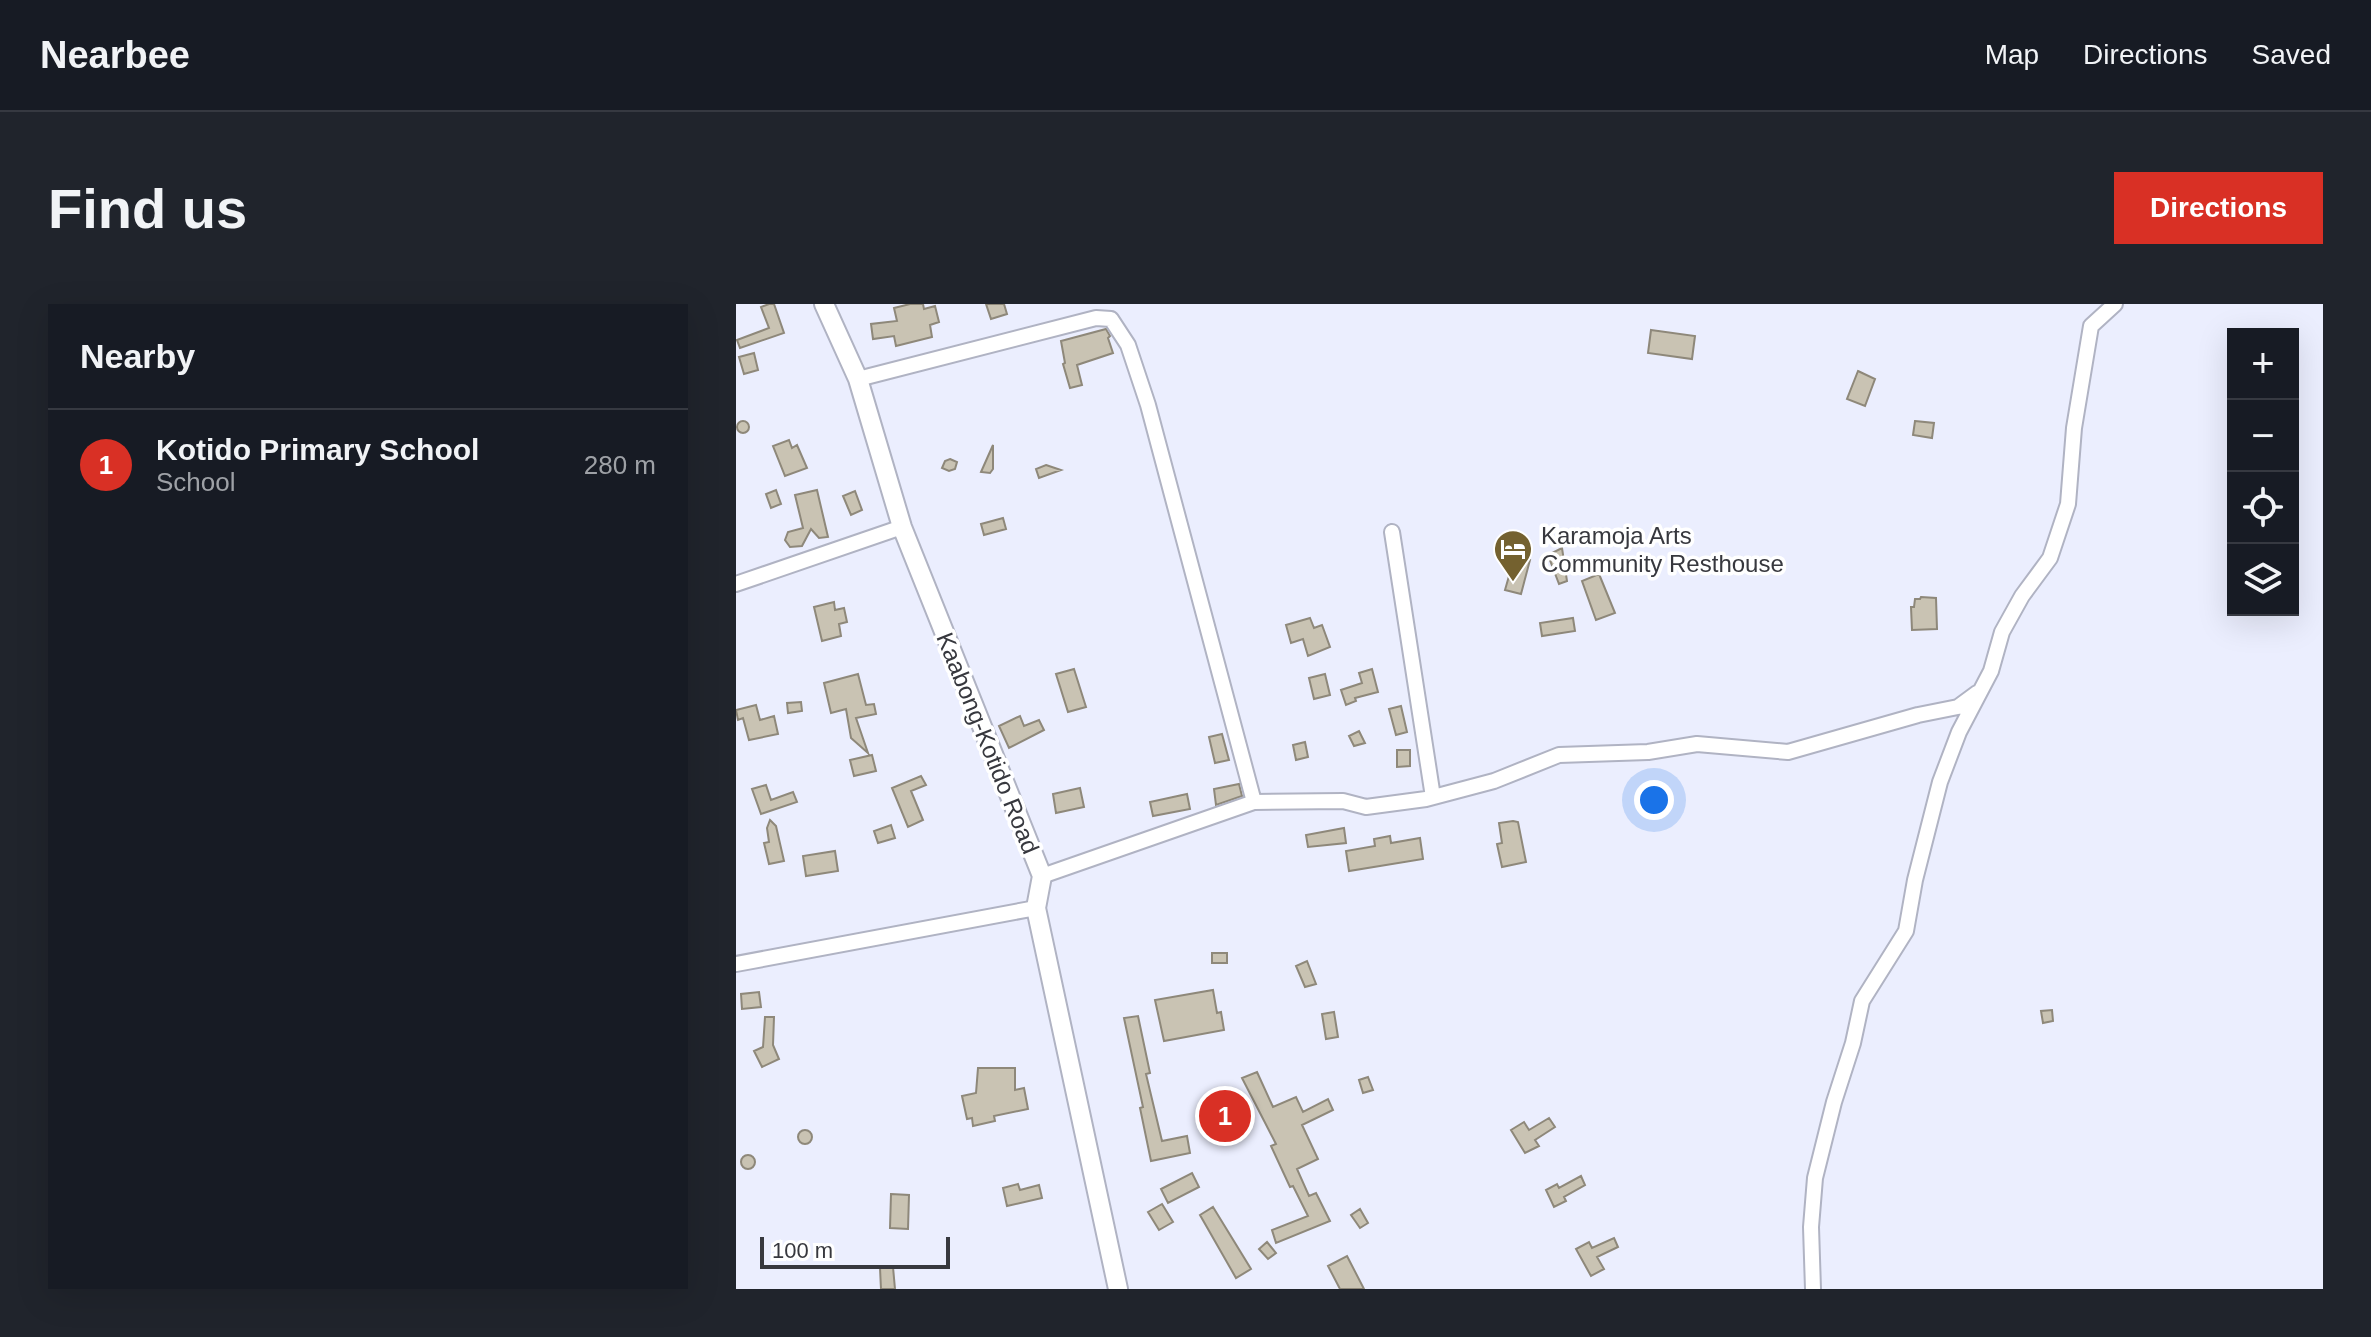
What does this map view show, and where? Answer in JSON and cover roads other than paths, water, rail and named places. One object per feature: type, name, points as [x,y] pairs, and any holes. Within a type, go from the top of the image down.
[{"type":"main road","name":"Kaabong-Kotido Road","points":[[824,304],[858,379],[902,527],[1042,876],[1036,908],[1118,1289]]},
{"type":"street","points":[[1813,1289],[1811,1227],[1815,1178],[1862,1001],[1906,931],[1915,880],[1940,782],[1959,732],[1991,671],[2002,632],[2022,596],[2050,558],[2068,504],[2074,428],[2091,326],[2115,304]]},
{"type":"street","points":[[858,379],[1096,318],[1111,319],[1128,345],[1148,405],[1254,802]]},
{"type":"street","points":[[736,584],[902,527]]},
{"type":"street","points":[[1392,532],[1433,797]]},
{"type":"street","points":[[1042,876],[1254,802],[1343,801],[1366,807],[1433,797],[1494,781],[1559,755],[1648,752],[1697,744],[1788,752],[1918,715],[1958,707],[1980,692]]},
{"type":"street","points":[[736,964],[1036,908]]},
{"type":"place","name":"Karamoja Arts Community Resthouse","points":[[1513,583]]},
{"type":"place","name":"Kotido Primary School","points":[[1225,1116]]}]
